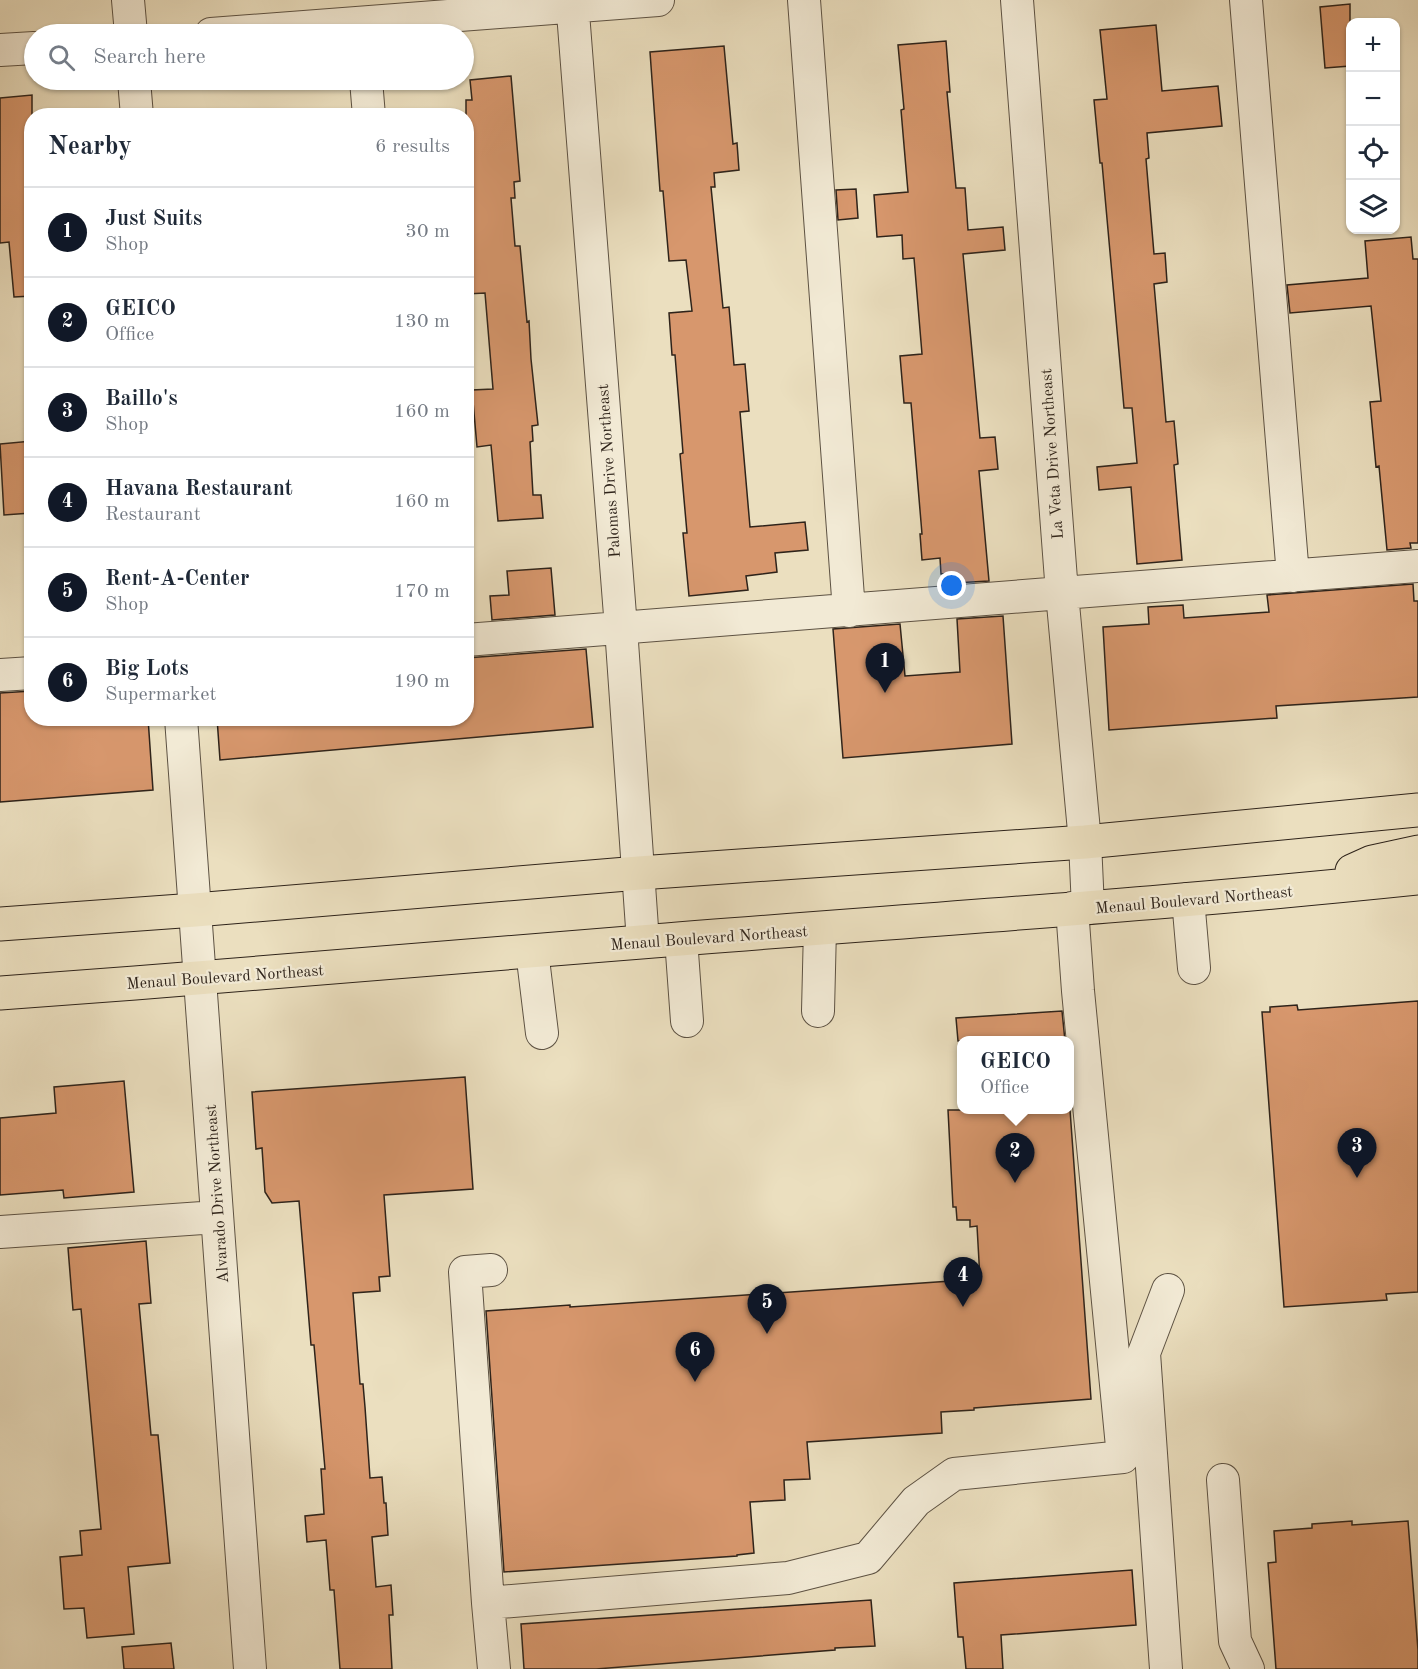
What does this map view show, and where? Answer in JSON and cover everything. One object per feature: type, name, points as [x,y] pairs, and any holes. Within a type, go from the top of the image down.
[{"type":"main road","points":[[0,924],[639,873],[1085,842],[1418,810]]},
{"type":"main road","points":[[1305,890],[1372,862],[1418,852]]},
{"type":"main road","name":"Menaul Boulevard Northeast","points":[[0,993],[1305,890],[1418,878]]},
{"type":"street","points":[[128,0],[130,24]]},
{"type":"street","points":[[312,24],[572,3],[658,0]]},
{"type":"street","points":[[804,0],[849,611]]},
{"type":"street","name":"La Veta Drive Northeast","points":[[488,1604],[788,1578],[868,1558],[916,1500],[954,1474],[1123,1457],[1078,991],[1080,908],[1085,842],[1062,592],[1017,0]]},
{"type":"street","points":[[1246,0],[1293,576]]},
{"type":"street","name":"Palomas Drive Northeast","points":[[572,3],[643,942]]},
{"type":"street","points":[[0,50],[24,49]]},
{"type":"street","points":[[135,90],[136,108]]},
{"type":"street","points":[[367,90],[368,108]]},
{"type":"street","points":[[474,639],[1418,566]]},
{"type":"street","points":[[0,675],[24,674]]},
{"type":"street","name":"Alvarado Drive Northeast","points":[[182,726],[250,1669]]},
{"type":"street","points":[[1188,899],[1194,968]]},
{"type":"street","points":[[818,1011],[820,928]]},
{"type":"street","points":[[681,939],[687,1021]]},
{"type":"street","points":[[532,951],[542,1033]]},
{"type":"street","points":[[0,1232],[217,1217]]},
{"type":"street","points":[[491,1270],[465,1272],[494,1669]]},
{"type":"street","points":[[1166,1669],[1144,1353],[1168,1290]]},
{"type":"street","points":[[1223,1480],[1234,1641],[1248,1669]]},
{"type":"building","points":[[1350,4],[1350,18],[1346,18],[1346,66],[1325,68],[1320,7]]},
{"type":"building","points":[[1156,25],[1162,91],[1218,86],[1222,126],[1147,133],[1149,158],[1146,159],[1154,254],[1165,253],[1167,282],[1154,284],[1166,422],[1174,421],[1178,464],[1174,465],[1182,560],[1137,564],[1131,487],[1099,490],[1097,467],[1137,463],[1132,408],[1124,408],[1102,163],[1100,163],[1094,100],[1107,99],[1100,30]]},
{"type":"building","points":[[946,41],[950,92],[947,92],[956,188],[965,188],[968,230],[1003,227],[1005,250],[963,254],[980,438],[995,437],[998,469],[979,471],[989,581],[954,583],[953,573],[941,574],[940,558],[922,560],[920,534],[922,534],[911,403],[904,403],[900,356],[922,354],[914,258],[903,259],[902,235],[877,237],[874,195],[908,192],[898,45]]},
{"type":"building","points":[[724,46],[733,144],[737,143],[739,170],[714,173],[715,187],[711,187],[723,308],[729,307],[734,365],[745,364],[749,411],[740,412],[750,527],[805,522],[808,550],[775,553],[777,572],[746,576],[748,590],[689,596],[683,533],[687,533],[680,454],[683,453],[669,313],[692,311],[686,260],[669,261],[663,191],[660,191],[650,52]]},
{"type":"building","points":[[511,76],[520,181],[514,182],[515,198],[511,198],[515,246],[520,246],[527,322],[529,321],[538,425],[532,426],[533,441],[530,442],[533,495],[541,495],[543,518],[498,521],[491,445],[477,447],[474,390],[493,389],[485,293],[474,294],[474,108],[466,108],[466,100],[472,100],[471,90],[474,90],[474,80]]},
{"type":"building","points":[[32,95],[32,108],[24,108],[24,296],[14,297],[9,242],[0,243],[0,98]]},
{"type":"building","points":[[856,189],[858,218],[838,220],[836,190]]},
{"type":"building","points":[[1411,237],[1413,259],[1418,259],[1418,543],[1410,543],[1411,548],[1387,550],[1370,402],[1381,401],[1371,306],[1290,313],[1287,285],[1368,278],[1365,241]]},
{"type":"building","points":[[24,442],[24,514],[4,515],[0,444]]},
{"type":"building","points":[[551,568],[555,615],[492,620],[490,596],[509,595],[507,571]]},
{"type":"building","points":[[1413,584],[1414,601],[1418,601],[1418,697],[1276,706],[1277,718],[1109,730],[1103,627],[1149,624],[1148,607],[1183,605],[1184,618],[1269,612],[1267,595]]},
{"type":"building","points":[[1003,616],[1012,744],[843,758],[833,629],[900,624],[905,676],[960,672],[957,619]]},
{"type":"building","points":[[586,649],[593,727],[220,760],[218,726],[474,726],[474,657]]},
{"type":"building","points":[[24,692],[24,726],[149,726],[153,790],[0,802],[0,693]]},
{"type":"building","points":[[1418,1001],[1418,1292],[1386,1294],[1387,1300],[1284,1307],[1262,1012],[1270,1012],[1270,1007],[1297,1005],[1298,1010]]},
{"type":"building","points":[[1062,1011],[1064,1036],[958,1036],[956,1018]]},
{"type":"building","points":[[465,1077],[473,1189],[384,1195],[390,1276],[379,1277],[380,1291],[353,1293],[370,1478],[382,1477],[384,1503],[386,1503],[388,1535],[372,1537],[376,1587],[391,1585],[393,1615],[389,1615],[392,1669],[340,1669],[334,1590],[330,1590],[326,1540],[307,1542],[305,1516],[324,1514],[321,1469],[325,1469],[314,1345],[311,1345],[299,1201],[272,1203],[265,1192],[262,1148],[256,1149],[252,1092]]},
{"type":"building","points":[[124,1081],[134,1192],[64,1198],[63,1190],[0,1195],[0,1118],[56,1113],[54,1087]]},
{"type":"building","points":[[948,1110],[957,1110],[957,1114],[1070,1114],[1091,1399],[941,1412],[942,1433],[807,1442],[810,1479],[784,1480],[785,1500],[750,1502],[754,1553],[504,1572],[486,1311],[980,1279],[977,1226],[970,1227],[970,1220],[957,1220],[956,1207],[953,1207]]},
{"type":"building","points":[[146,1241],[151,1303],[139,1304],[151,1435],[158,1435],[170,1563],[128,1567],[134,1634],[87,1638],[84,1608],[64,1609],[60,1557],[82,1555],[80,1531],[101,1529],[81,1309],[73,1310],[68,1248]]},
{"type":"building","points":[[1352,1521],[1352,1525],[1408,1521],[1418,1669],[1276,1669],[1268,1563],[1276,1562],[1274,1531],[1312,1528],[1312,1524]]},
{"type":"building","points":[[1132,1570],[1136,1625],[1001,1635],[1003,1669],[966,1669],[963,1637],[958,1637],[954,1583]]},
{"type":"building","points":[[871,1600],[875,1646],[596,1669],[524,1669],[521,1624]]},
{"type":"building","points":[[171,1643],[174,1669],[124,1669],[122,1647]]},
{"type":"place","name":"Just Suits","points":[[885,693]]},
{"type":"place","name":"Baillo's","points":[[1357,1178]]},
{"type":"place","name":"GEICO","points":[[1015,1183]]},
{"type":"place","name":"Havana Restaurant","points":[[963,1307]]},
{"type":"place","name":"Rent-A-Center","points":[[767,1334]]},
{"type":"place","name":"Big Lots","points":[[695,1382]]}]
